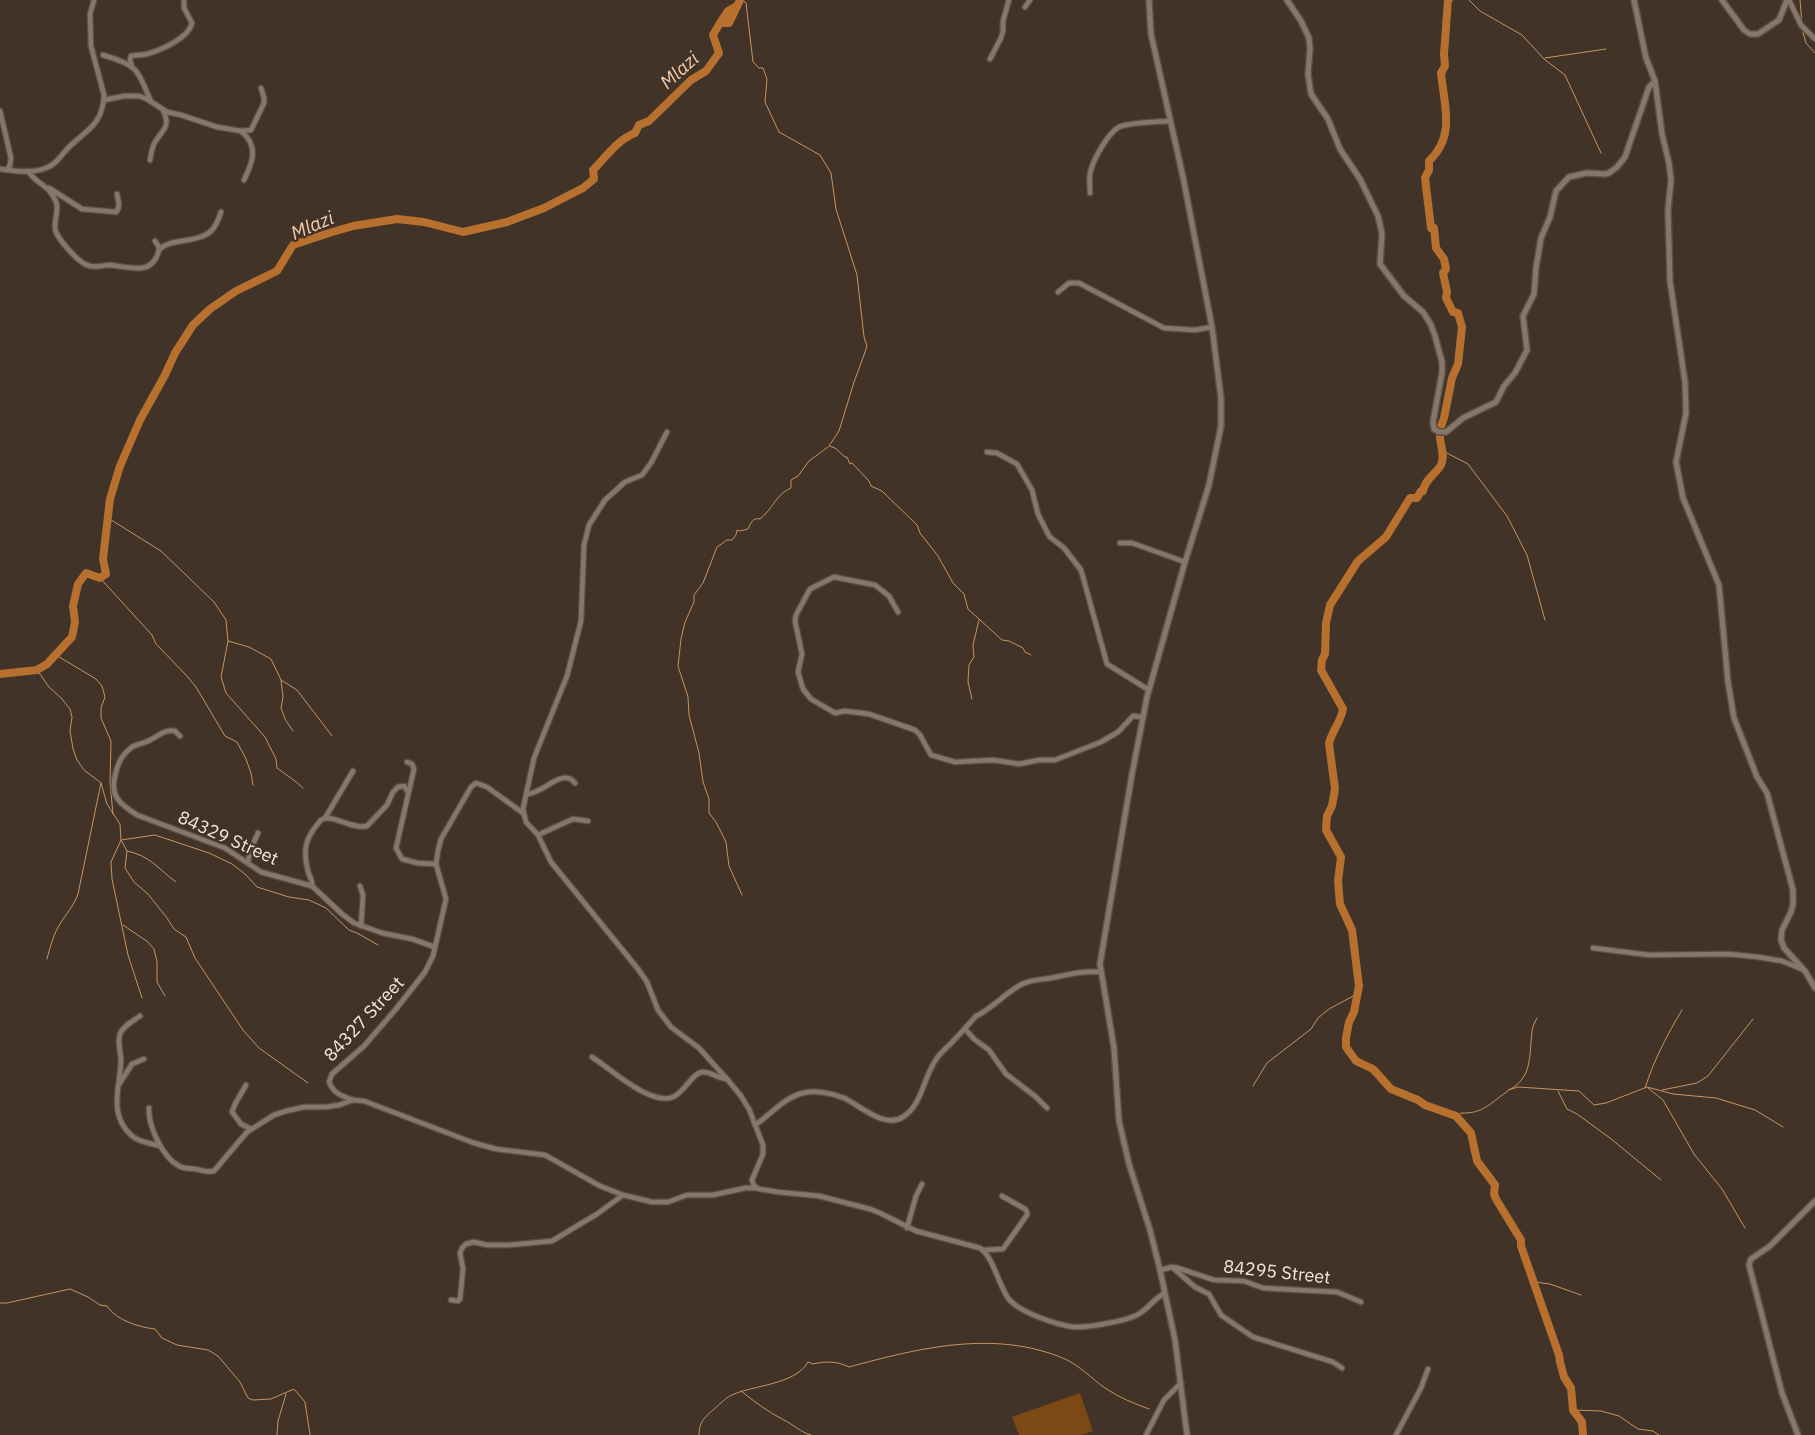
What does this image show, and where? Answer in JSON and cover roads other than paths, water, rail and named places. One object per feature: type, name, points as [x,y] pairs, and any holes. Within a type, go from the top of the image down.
[{"type":"street","points":[[0,169],[28,171],[45,169],[56,162],[68,148],[95,124],[102,111],[104,88],[92,46],[90,14],[94,0]]},
{"type":"street","points":[[990,59],[1003,31],[1003,21],[1009,0]]},
{"type":"street","points":[[1026,8],[1030,0]]},
{"type":"street","points":[[1150,0],[1151,34],[1212,327],[1221,398],[1220,426],[1209,485],[1184,562],[1149,690],[1100,964],[1115,1054],[1117,1107],[1121,1129],[1128,1164],[1150,1230],[1174,1333],[1187,1435]]},
{"type":"street","points":[[1287,0],[1302,21],[1308,38],[1310,48],[1308,74],[1311,94],[1328,119],[1340,149],[1360,179],[1378,216],[1382,234],[1380,264],[1404,296],[1423,312],[1436,336],[1442,362],[1442,373],[1433,422],[1434,429],[1438,432],[1446,432],[1462,418],[1496,402],[1504,386],[1515,373],[1527,350],[1523,316],[1534,294],[1541,238],[1550,217],[1556,190],[1568,177],[1588,173],[1609,173],[1617,167],[1625,157],[1649,88],[1655,81]]},
{"type":"street","points":[[1634,0],[1646,58],[1655,81],[1662,134],[1671,180],[1668,210],[1670,280],[1686,382],[1686,413],[1676,462],[1677,470],[1683,498],[1719,585],[1728,682],[1734,718],[1757,778],[1767,793],[1793,890],[1793,904],[1782,930],[1781,940],[1784,948],[1805,971],[1815,988]]},
{"type":"street","points":[[1722,0],[1744,30],[1750,34],[1758,34],[1780,20],[1788,0]]},
{"type":"street","points":[[1788,0],[1801,25],[1815,38]]},
{"type":"street","points":[[150,101],[138,73],[132,66],[131,56],[150,53],[170,45],[190,29],[192,23],[184,8],[184,2]]},
{"type":"street","points":[[103,55],[132,66]]},
{"type":"street","points":[[104,100],[139,96],[163,110],[181,114],[217,127],[242,132],[252,128],[261,109],[264,98],[262,88]]},
{"type":"street","points":[[150,160],[154,143],[165,127],[166,119],[163,110]]},
{"type":"street","points":[[0,111],[11,158],[7,170]]},
{"type":"street","points":[[1090,194],[1090,173],[1103,144],[1113,133],[1119,128],[1129,125],[1170,121]]},
{"type":"street","points":[[242,132],[254,150],[251,165],[244,180]]},
{"type":"street","points":[[28,171],[33,178],[82,209],[116,212],[119,209],[117,194]]},
{"type":"street","points":[[48,187],[57,204],[56,233],[84,264],[96,267],[110,265],[144,268],[155,259],[166,244],[187,241],[209,232],[214,228],[221,212]]},
{"type":"street","points":[[155,241],[160,250]]},
{"type":"street","points":[[1058,292],[1069,283],[1079,283],[1164,328],[1195,330],[1212,327]]},
{"type":"street","points":[[667,432],[661,446],[642,475],[625,482],[606,500],[589,525],[584,545],[581,621],[567,676],[534,758],[523,813],[526,822],[538,835],[551,862],[638,968],[658,1010],[671,1027],[699,1048],[741,1096],[763,1145],[763,1154],[752,1178],[752,1183],[759,1189]]},
{"type":"street","points":[[987,452],[997,453],[1017,464],[1032,490],[1038,514],[1050,537],[1064,548],[1081,570],[1107,664],[1149,690]]},
{"type":"street","points":[[1120,543],[1132,543],[1184,562]]},
{"type":"street","points":[[898,612],[889,596],[876,585],[834,578],[810,590],[796,615],[795,626],[802,654],[798,672],[803,689],[810,699],[835,713],[845,711],[869,714],[915,730],[920,735],[931,755],[955,762],[993,760],[1020,764],[1058,759],[1113,736],[1133,716],[1143,717]]},
{"type":"street","name":"84329 Street","points":[[180,736],[175,731],[164,731],[150,740],[135,746],[119,759],[113,779],[113,790],[115,796],[124,807],[137,815],[225,848],[260,872],[312,886],[354,923],[382,933],[412,938],[436,947]]},
{"type":"street","points":[[407,762],[412,764],[414,768],[397,839],[397,852],[402,859],[407,861],[436,864]]},
{"type":"street","points":[[312,886],[313,882],[307,866],[306,841],[315,827],[325,818],[353,770]]},
{"type":"street","points":[[527,794],[536,792],[566,777],[571,778],[575,784]]},
{"type":"street","points":[[436,947],[446,899],[436,864],[441,838],[474,784],[487,787],[523,813]]},
{"type":"street","points":[[325,818],[350,826],[367,826],[387,805],[393,792],[398,787],[404,786],[408,792]]},
{"type":"street","points":[[538,835],[573,819],[588,821]]},
{"type":"street","points":[[248,864],[249,854],[258,833]]},
{"type":"street","points":[[360,886],[363,895],[361,926]]},
{"type":"street","name":"84327 Street","points":[[353,1100],[340,1096],[332,1089],[329,1082],[332,1074],[364,1046],[396,1009],[425,972],[436,947]]},
{"type":"street","points":[[1592,948],[1649,955],[1728,954],[1758,956],[1782,961],[1805,971]]},
{"type":"street","points":[[755,1125],[794,1096],[809,1092],[828,1093],[842,1097],[887,1120],[901,1118],[907,1114],[917,1101],[936,1059],[976,1016],[983,1014],[998,999],[1024,983],[1080,971],[1101,972]]},
{"type":"street","points":[[140,1016],[126,1026],[119,1035],[121,1061],[116,1099],[117,1113],[129,1133],[136,1138],[161,1147]]},
{"type":"street","points":[[965,1029],[989,1050],[1006,1074],[1047,1108]]},
{"type":"street","points":[[592,1057],[638,1090],[653,1096],[673,1097],[685,1089],[694,1076],[700,1072],[708,1072],[720,1079],[728,1079]]},
{"type":"street","points":[[118,1088],[130,1067],[144,1059]]},
{"type":"street","points":[[246,1085],[232,1112],[241,1124],[251,1129]]},
{"type":"street","points":[[149,1108],[149,1119],[161,1147],[173,1162],[180,1167],[211,1172],[217,1169],[222,1160],[251,1129],[286,1111],[311,1106],[326,1107],[339,1105],[353,1100],[364,1102],[474,1143],[496,1149],[545,1155],[588,1180],[623,1195],[652,1202],[664,1202],[687,1195],[713,1195],[745,1188],[819,1196],[880,1212],[908,1228],[983,1250],[1003,1249],[1027,1215],[1024,1208],[1002,1196]]},
{"type":"street","points":[[908,1228],[916,1196],[922,1184]]},
{"type":"street","points":[[451,1300],[458,1301],[460,1299],[463,1269],[460,1253],[466,1244],[474,1242],[487,1245],[509,1245],[552,1242],[623,1195]]},
{"type":"street","points":[[1798,1435],[1782,1393],[1748,1265],[1750,1260],[1770,1246],[1815,1201]]},
{"type":"street","points":[[983,1250],[1002,1289],[1016,1306],[1069,1326],[1087,1327],[1131,1318],[1165,1293]]},
{"type":"street","points":[[1160,1270],[1172,1267],[1195,1287],[1209,1294],[1222,1315],[1253,1337],[1333,1362],[1342,1368]]},
{"type":"street","name":"84295 Street","points":[[1172,1267],[1214,1280],[1244,1281],[1262,1288],[1337,1292],[1361,1302]]},
{"type":"street","points":[[1396,1435],[1421,1388],[1428,1369]]},
{"type":"street","points":[[1146,1435],[1164,1400],[1180,1383]]},
{"type":"waterway","name":"Mlazi","points":[[0,674],[37,670],[47,664],[72,637],[75,622],[73,606],[78,584],[86,573],[100,578],[106,574],[103,559],[110,499],[120,466],[140,420],[175,353],[193,325],[210,309],[236,291],[277,271],[293,245],[329,233],[353,226],[397,219],[424,222],[463,232],[507,222],[544,208],[583,188],[594,179],[593,170],[617,144],[635,133],[639,125],[649,121],[691,80],[706,71],[719,53],[713,35],[720,23],[729,23],[740,0]]},
{"type":"waterway","points":[[743,0],[746,3],[753,62],[759,68],[763,68],[767,79],[765,102],[779,132],[820,155],[831,173],[836,209],[857,275],[864,337],[867,346],[839,431],[829,446],[847,457],[850,464],[852,463],[869,481],[871,486],[882,491],[917,525],[920,533],[938,556],[953,583],[964,594],[968,609],[1002,640],[1009,641],[1023,648],[1025,652],[1031,655]]},
{"type":"waterway","points":[[1448,0],[1453,0]]},
{"type":"waterway","points":[[1440,429],[1452,378],[1458,364],[1462,327],[1458,313],[1453,312],[1446,298],[1447,292],[1443,273],[1446,269],[1444,259],[1436,248],[1434,228],[1431,228],[1425,178],[1429,170],[1429,161],[1443,141],[1445,131],[1446,108],[1441,73],[1445,66],[1444,54],[1448,0]]},
{"type":"waterway","points":[[1469,0],[1480,11],[1522,35],[1544,59],[1565,75],[1601,153]]},
{"type":"waterway","points":[[1800,0],[1802,23]]},
{"type":"waterway","name":"Mlazi","points":[[720,23],[728,11],[737,6]]},
{"type":"waterway","points":[[1802,29],[1806,43],[1815,53]]},
{"type":"waterway","points":[[1545,58],[1606,49]]},
{"type":"waterway","points":[[1440,434],[1443,453],[1441,465],[1428,480],[1417,498],[1410,498],[1386,537],[1358,561],[1330,605],[1326,623],[1325,654],[1321,670],[1343,709],[1329,744],[1335,789],[1332,806],[1327,816],[1326,830],[1341,857],[1338,881],[1340,904],[1352,930],[1359,986],[1354,1012],[1349,1022],[1346,1047],[1356,1061],[1373,1069],[1391,1089],[1418,1100],[1425,1105],[1456,1116],[1471,1133],[1477,1161],[1495,1185],[1494,1194],[1496,1199],[1521,1240],[1521,1246],[1559,1355],[1564,1377],[1571,1388],[1573,1410],[1582,1422],[1583,1435]]},
{"type":"waterway","points":[[742,895],[729,866],[726,842],[709,813],[709,799],[703,782],[699,753],[689,715],[688,697],[678,666],[681,639],[685,622],[694,602],[694,595],[703,583],[717,547],[727,540],[732,540],[737,530],[748,529],[754,520],[760,519],[778,498],[791,488],[791,480],[798,476],[809,461],[828,447]]},
{"type":"waterway","points":[[1443,451],[1468,464],[1507,516],[1527,555],[1545,620]]},
{"type":"waterway","points":[[108,518],[161,551],[214,602],[226,620],[228,641],[249,647],[271,659],[281,680],[297,690],[332,736]]},
{"type":"waterway","points":[[100,578],[152,635],[156,644],[196,687],[225,736],[237,742],[246,759],[253,785]]},
{"type":"waterway","points":[[972,699],[968,682],[969,665],[974,657],[973,645],[979,620]]},
{"type":"waterway","points":[[228,641],[221,677],[226,693],[265,737],[276,759],[277,768],[303,788]]},
{"type":"waterway","points":[[56,655],[96,679],[102,686],[105,697],[101,708],[101,718],[111,741],[110,783],[113,814]]},
{"type":"waterway","points":[[37,670],[49,687],[70,709],[72,717],[70,731],[77,760],[84,770],[101,783],[107,804],[120,824],[121,840],[127,851],[125,868],[134,882],[148,894],[174,929],[186,937],[195,958],[243,1030],[259,1048],[308,1083]]},
{"type":"waterway","points":[[281,680],[283,697],[281,708],[285,719],[293,731]]},
{"type":"waterway","points":[[47,959],[56,931],[78,894],[101,783]]},
{"type":"waterway","points":[[142,998],[128,955],[112,879],[111,862],[121,840],[155,835],[209,853],[232,864],[257,887],[289,897],[309,900],[326,908],[349,930],[378,945]]},
{"type":"waterway","points":[[127,851],[142,856],[176,882]]},
{"type":"waterway","points":[[123,925],[148,942],[154,949],[157,962],[157,982],[165,996]]},
{"type":"waterway","points":[[1253,1086],[1267,1063],[1311,1029],[1318,1018],[1329,1009],[1357,994]]},
{"type":"waterway","points":[[1645,1088],[1661,1048],[1682,1010]]},
{"type":"waterway","points":[[1511,1089],[1518,1084],[1527,1071],[1532,1028],[1537,1018]]},
{"type":"waterway","points":[[1662,1090],[1697,1083],[1708,1076],[1753,1019]]},
{"type":"waterway","points":[[1508,1090],[1518,1087],[1579,1091],[1594,1105],[1606,1103],[1647,1087],[1673,1094],[1716,1098],[1755,1110],[1783,1127]]},
{"type":"waterway","points":[[1648,1088],[1663,1100],[1694,1154],[1722,1189],[1745,1228]]},
{"type":"waterway","points":[[1458,1117],[1461,1113],[1476,1112],[1508,1091]]},
{"type":"waterway","points":[[1558,1091],[1567,1109],[1610,1138],[1661,1180]]},
{"type":"waterway","points":[[1535,1282],[1550,1284],[1581,1295]]},
{"type":"waterway","points":[[0,1303],[70,1289],[100,1305],[107,1306],[116,1316],[122,1319],[142,1327],[155,1329],[162,1338],[177,1345],[208,1350],[218,1356],[240,1382],[248,1398],[253,1400],[271,1399],[294,1389],[305,1402],[310,1435]]},
{"type":"waterway","points":[[699,1435],[700,1427],[707,1415],[727,1398],[741,1392],[784,1380],[802,1370],[808,1362],[813,1364],[836,1363],[849,1367],[930,1348],[984,1343],[1012,1345],[1038,1350],[1065,1359],[1110,1391],[1149,1409]]},
{"type":"waterway","points":[[741,1391],[772,1414],[811,1435]]},
{"type":"waterway","points":[[277,1435],[278,1421],[286,1394]]},
{"type":"waterway","points":[[1573,1410],[1601,1411],[1619,1416],[1638,1429],[1653,1431],[1659,1435]]}]
